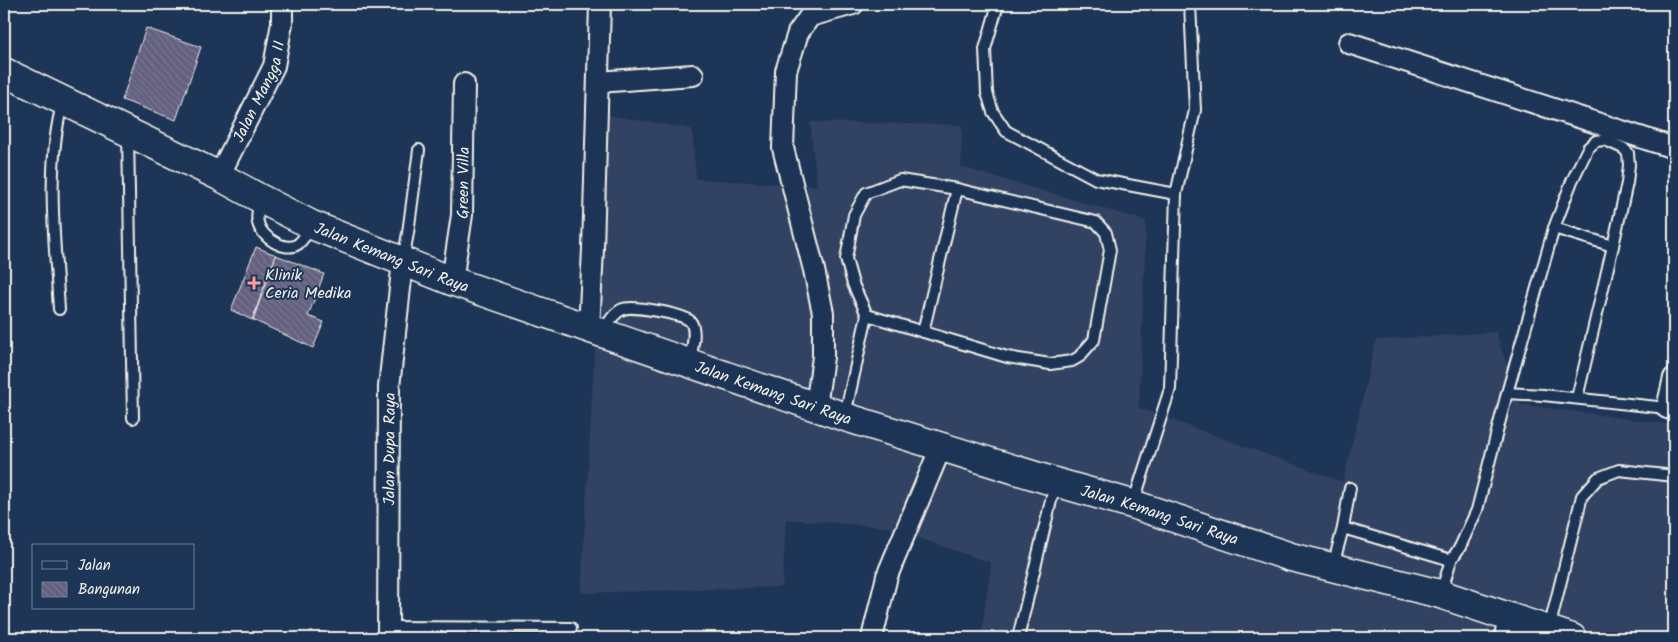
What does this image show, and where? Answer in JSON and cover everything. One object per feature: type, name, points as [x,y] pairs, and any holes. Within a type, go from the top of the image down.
[{"type":"main road","name":"Jalan Kemang Sari Raya","points":[[4,72],[219,176],[312,225],[452,281],[844,417],[1132,504],[1291,557],[1440,594],[1507,627],[1561,634]]},
{"type":"street","name":"Jalan Mangga II","points":[[219,176],[274,66],[282,22],[282,4]]},
{"type":"street","points":[[596,331],[593,239],[600,4]]},
{"type":"street","points":[[816,407],[823,357],[823,313],[783,148],[786,71],[798,33],[810,16],[853,4]]},
{"type":"street","points":[[1349,43],[1674,148]]},
{"type":"street","points":[[598,82],[693,75]]},
{"type":"street","name":"Green Villa","points":[[452,281],[462,215],[464,84]]},
{"type":"street","name":"Jalan Dupa Raya","points":[[388,632],[389,387],[402,262]]},
{"type":"street","points":[[1671,409],[1674,378]]},
{"type":"street","points":[[872,638],[887,576],[941,447]]},
{"type":"lane","points":[[998,4],[985,49],[987,93],[992,112],[1006,131],[1096,179],[1176,194]]},
{"type":"lane","points":[[1132,504],[1170,389],[1176,194],[1195,110],[1190,4]]},
{"type":"lane","points":[[59,309],[52,182],[63,101]]},
{"type":"lane","points":[[128,132],[133,418]]},
{"type":"lane","points":[[1440,594],[1451,560],[1460,547],[1477,510],[1484,488],[1507,393],[1554,228],[1572,181],[1588,148],[1596,141],[1605,140],[1615,143],[1628,153],[1629,165],[1627,183],[1613,246],[1577,398]]},
{"type":"lane","points":[[402,262],[408,233],[419,150]]},
{"type":"lane","points":[[844,417],[867,315],[853,284],[846,259],[854,216],[866,193],[900,180],[956,189],[1096,222],[1106,233],[1110,250],[1094,340],[1079,358],[1072,361],[1050,364],[1007,357],[867,315]]},
{"type":"lane","points":[[923,332],[956,189]]},
{"type":"lane","points":[[1554,228],[1613,246]]},
{"type":"lane","points":[[596,331],[614,314],[629,307],[682,316],[690,321],[694,330],[690,363]]},
{"type":"lane","points":[[1507,393],[1577,398],[1671,409]]},
{"type":"lane","points":[[1561,634],[1582,496],[1598,478],[1619,470],[1674,476]]},
{"type":"lane","points":[[1018,638],[1055,482]]},
{"type":"lane","points":[[1332,567],[1343,528],[1350,488]]},
{"type":"lane","points":[[1343,528],[1451,560]]},
{"type":"lane","points":[[388,632],[571,628]]},
{"type":"shaded area","points":[[608,115],[692,129],[696,179],[817,186],[810,122],[962,125],[961,167],[1146,221],[1139,408],[1343,482],[1376,340],[1496,332],[1519,404],[1674,425],[1674,638],[981,638],[991,563],[887,527],[786,519],[782,587],[581,593]]},
{"type":"building","points":[[146,28],[201,47],[176,120],[122,100]]},
{"type":"building","name":"Klinik Ceria Medika","points":[[256,247],[276,255],[252,320],[231,310]]},
{"type":"building","points":[[276,255],[324,274],[308,316],[324,322],[313,348],[253,320]]},
{"type":"place","name":"Klinik Ceria Medika","points":[[254,283]]}]
